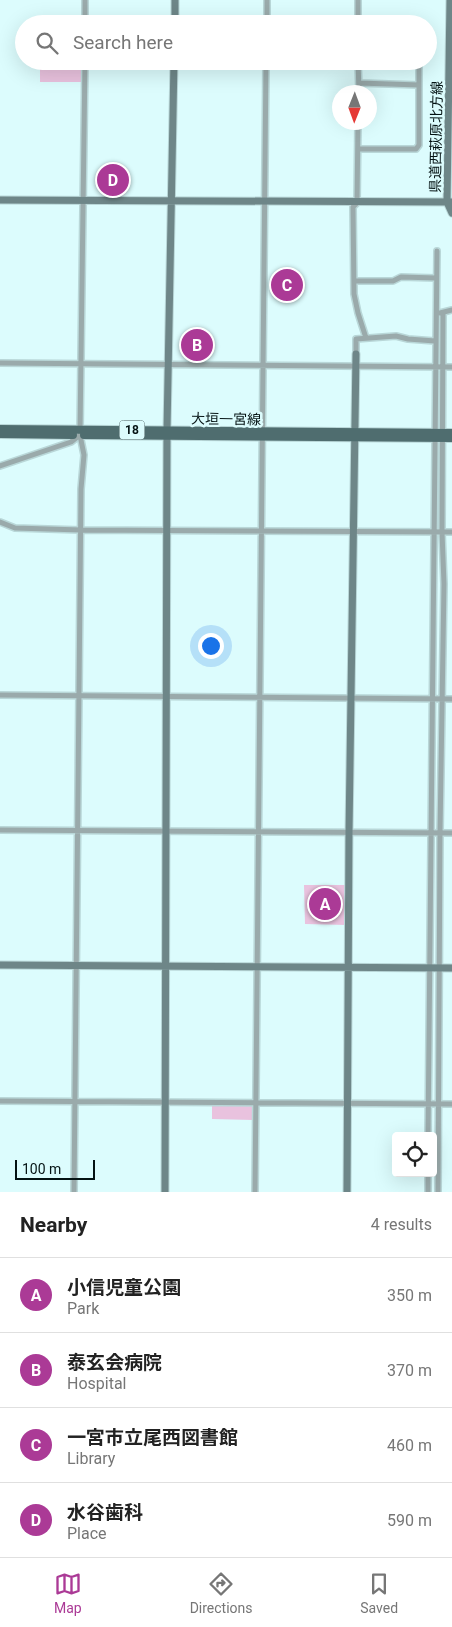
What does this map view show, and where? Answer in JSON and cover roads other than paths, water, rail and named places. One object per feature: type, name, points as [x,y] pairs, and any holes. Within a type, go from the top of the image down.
[{"type":"main road","name":"大垣一宮線","points":[[0,429],[80,433]]},
{"type":"main road","name":"大垣一宮線","points":[[0,434],[167,433],[444,436]]},
{"type":"street","points":[[85,0],[85,15]]},
{"type":"street","points":[[175,0],[175,15]]},
{"type":"street","points":[[266,15],[267,0]]},
{"type":"street","points":[[358,0],[358,15]]},
{"type":"street","name":"県道西萩原北方線","points":[[450,0],[450,202],[452,213]]},
{"type":"street","points":[[74,1192],[80,530],[84,455],[80,433],[84,70]]},
{"type":"street","points":[[165,1192],[167,433],[174,70]]},
{"type":"street","points":[[255,1192],[266,70]]},
{"type":"street","points":[[358,70],[359,83],[419,85]]},
{"type":"street","points":[[358,149],[416,149],[419,145],[419,70]]},
{"type":"street","points":[[358,130],[357,203],[354,207],[354,281],[355,302],[366,338]]},
{"type":"street","points":[[0,200],[450,202]]},
{"type":"street","points":[[428,1132],[428,969],[434,532],[444,436],[435,367],[437,251]]},
{"type":"street","points":[[354,281],[392,281],[401,277],[436,278]]},
{"type":"street","points":[[436,314],[452,310]]},
{"type":"street","points":[[438,1192],[440,833],[444,584],[442,532],[444,436],[443,312]]},
{"type":"street","points":[[347,1192],[349,832],[356,339],[396,336],[408,340],[435,340]]},
{"type":"street","points":[[0,363],[356,368],[452,367]]},
{"type":"street","points":[[0,466],[71,442],[80,433]]},
{"type":"street","points":[[0,522],[15,528],[80,530],[452,532]]},
{"type":"street","points":[[0,695],[452,699]]},
{"type":"street","points":[[0,830],[452,833]]},
{"type":"street","points":[[0,965],[452,968]]},
{"type":"street","points":[[0,1101],[452,1104]]},
{"type":"street","points":[[428,1177],[428,1192]]},
{"type":"place","name":"水谷歯科","points":[[113,180]]},
{"type":"place","name":"一宮市立尾西図書館","points":[[287,285]]},
{"type":"place","name":"泰玄会病院","points":[[197,345]]},
{"type":"place","name":"小信児童公園","points":[[325,904]]}]
